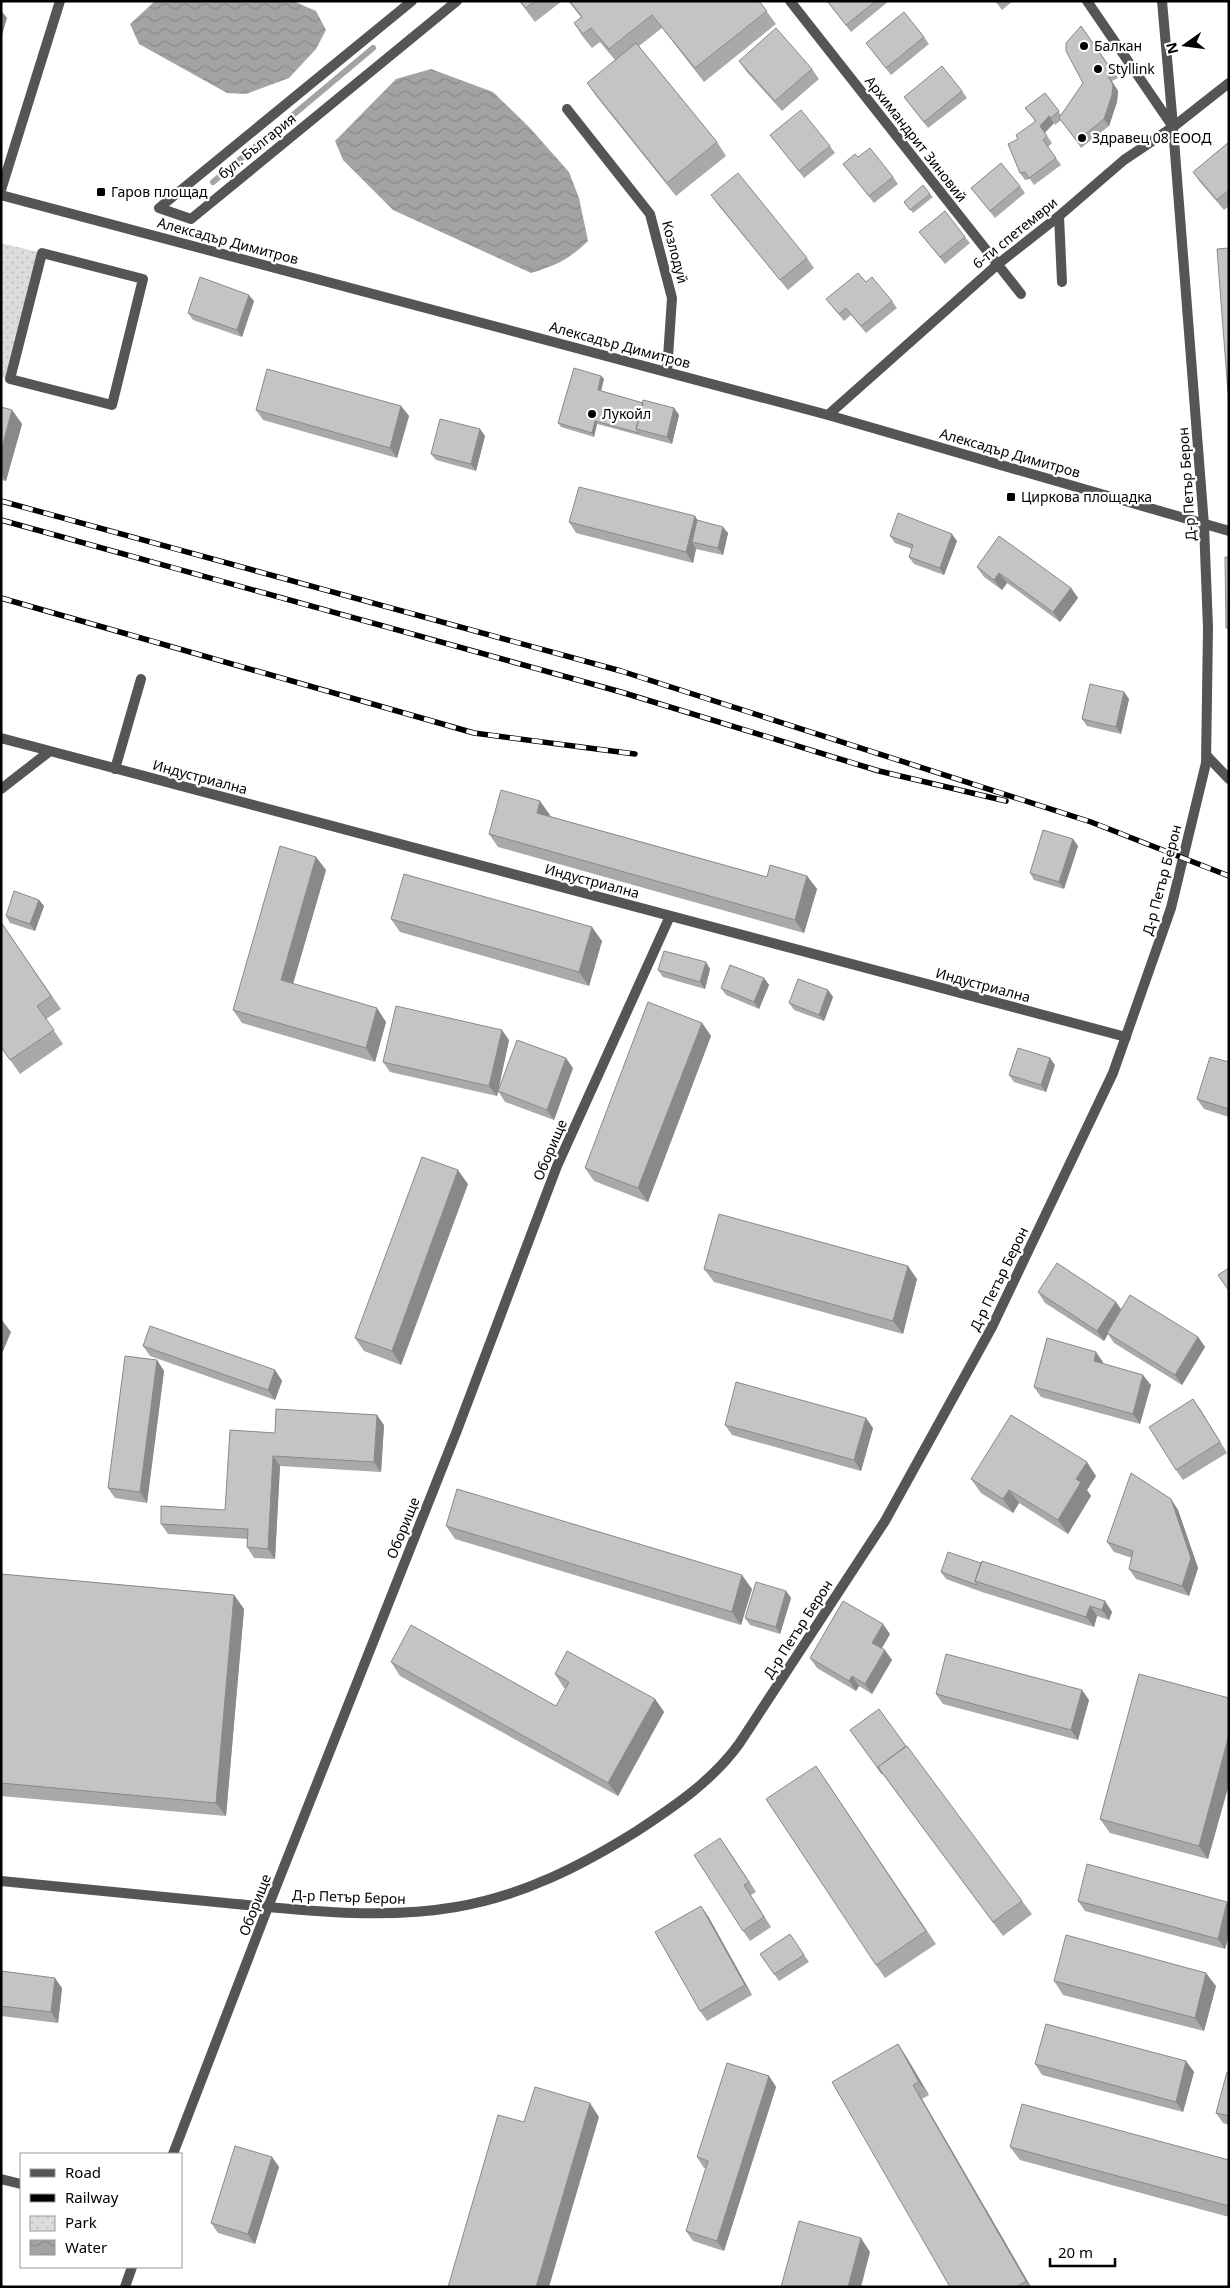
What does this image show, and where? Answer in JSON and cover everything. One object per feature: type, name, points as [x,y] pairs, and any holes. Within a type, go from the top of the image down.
[{"type":"street","points":[[1,190],[60,1]]},
{"type":"street","name":"бул. България","points":[[412,1],[159,208],[191,218],[457,1]]},
{"type":"street","name":"Архимандрит Зиновий","points":[[790,1],[1021,294]]},
{"type":"street","points":[[1087,1],[1173,127]]},
{"type":"street","name":"Д-р Петър Берон","points":[[1,1881],[268,1907],[398,1914],[457,1907],[549,1880],[604,1852],[664,1813],[706,1781],[726,1762],[885,1520],[992,1327],[1113,1073],[1171,908],[1206,756],[1208,628],[1204,525],[1162,1]]},
{"type":"street","name":"6-ти спетември","points":[[828,415],[998,264],[1059,216],[1124,160],[1173,127],[1229,83]]},
{"type":"street","name":"Козлодуй","points":[[567,109],[650,214],[672,298],[667,372]]},
{"type":"street","name":"Алексадър Димитров","points":[[1,195],[828,415],[1229,531]]},
{"type":"street","points":[[1059,216],[1062,282]]},
{"type":"street","points":[[42,254],[143,279],[112,404],[10,379],[42,254]]},
{"type":"street","points":[[115,769],[141,679]]},
{"type":"street","name":"Индустриална","points":[[1,738],[1126,1037]]},
{"type":"street","points":[[1,789],[50,752]]},
{"type":"street","points":[[1206,756],[1229,779]]},
{"type":"street","name":"Оборище","points":[[174,2153],[268,1907],[456,1433],[557,1166],[670,916]]},
{"type":"street","points":[[1,2179],[20,2184]]},
{"type":"street","points":[[125,2287],[132,2268]]},
{"type":"green space","points":[[1,243],[42,253],[10,379],[1,377]]},
{"type":"water","points":[[155,1],[293,1],[316,11],[326,30],[316,49],[289,78],[246,94],[227,93],[139,44],[130,24]]},
{"type":"water","points":[[431,69],[493,92],[530,128],[569,172],[579,198],[588,241],[574,253],[555,264],[531,273],[393,210],[343,160],[335,141],[396,79]]},
{"type":"building","points":[[520,1],[535,1],[526,8]]},
{"type":"building","points":[[570,1],[759,1],[767,11],[695,68],[652,15],[609,49],[591,28],[583,34],[574,23],[582,17]]},
{"type":"building","points":[[827,1],[876,1],[846,25]]},
{"type":"building","points":[[904,12],[924,37],[886,68],[866,43]]},
{"type":"building","points":[[1081,26],[1113,72],[1107,74],[1113,85],[1112,95],[1104,119],[1077,141],[1059,118],[1083,83],[1066,51],[1066,43]]},
{"type":"building","points":[[776,28],[812,69],[775,101],[739,61]]},
{"type":"building","points":[[636,43],[717,142],[667,183],[587,83]]},
{"type":"building","points":[[942,66],[962,91],[924,122],[904,97]]},
{"type":"building","points":[[1045,93],[1059,111],[1051,118],[1049,116],[1040,126],[1047,136],[1043,140],[1056,158],[1029,178],[1025,172],[1020,173],[1008,144],[1018,139],[1016,135],[1036,121],[1025,108]]},
{"type":"building","points":[[801,110],[830,146],[799,171],[770,135]]},
{"type":"building","points":[[1229,142],[1229,190],[1217,200],[1193,172]]},
{"type":"building","points":[[870,148],[893,177],[869,196],[843,164],[855,154],[858,157]]},
{"type":"building","points":[[1001,163],[1020,186],[990,211],[971,188]]},
{"type":"building","points":[[738,173],[807,258],[780,280],[711,195]]},
{"type":"building","points":[[923,185],[930,194],[910,210],[904,202]]},
{"type":"building","points":[[945,211],[965,237],[940,257],[919,232]]},
{"type":"building","points":[[1229,248],[1229,393],[1228,393],[1217,249]]},
{"type":"building","points":[[858,273],[866,282],[872,277],[892,301],[861,326],[846,308],[839,314],[826,299]]},
{"type":"building","points":[[200,277],[249,295],[237,330],[188,313]]},
{"type":"building","points":[[574,368],[601,376],[598,390],[643,403],[636,429],[639,433],[595,421],[592,433],[558,423]]},
{"type":"building","points":[[267,369],[401,406],[390,448],[256,410]]},
{"type":"building","points":[[643,400],[674,408],[667,437],[636,429]]},
{"type":"building","points":[[1,407],[12,410],[1,451]]},
{"type":"building","points":[[440,419],[480,429],[471,464],[431,454]]},
{"type":"building","points":[[579,487],[695,516],[686,552],[569,522]]},
{"type":"building","points":[[898,513],[952,534],[940,568],[909,557],[913,545],[890,536]]},
{"type":"building","points":[[697,520],[723,527],[718,548],[692,542]]},
{"type":"building","points":[[999,536],[1071,588],[1053,612],[999,573],[994,580],[977,567]]},
{"type":"building","points":[[1225,557],[1229,557],[1229,628],[1226,628]]},
{"type":"building","points":[[1090,684],[1124,692],[1116,727],[1082,719]]},
{"type":"building","points":[[501,790],[540,801],[537,813],[767,877],[770,865],[807,876],[795,920],[489,834]]},
{"type":"building","points":[[1043,830],[1073,839],[1059,882],[1030,873]]},
{"type":"building","points":[[280,846],[316,857],[281,980],[377,1008],[366,1048],[233,1010]]},
{"type":"building","points":[[404,874],[592,927],[579,972],[391,919]]},
{"type":"building","points":[[14,891],[39,900],[30,924],[6,916]]},
{"type":"building","points":[[1,922],[51,996],[37,1006],[54,1030],[10,1060],[1,1047]]},
{"type":"building","points":[[664,951],[706,962],[700,982],[658,970]]},
{"type":"building","points":[[730,965],[764,978],[754,1002],[721,988]]},
{"type":"building","points":[[798,979],[828,990],[819,1015],[789,1003]]},
{"type":"building","points":[[648,1002],[702,1023],[638,1188],[585,1168]]},
{"type":"building","points":[[396,1006],[502,1030],[489,1086],[383,1062]]},
{"type":"building","points":[[517,1040],[566,1058],[547,1110],[498,1091]]},
{"type":"building","points":[[1018,1048],[1050,1058],[1041,1085],[1009,1075]]},
{"type":"building","points":[[1210,1057],[1229,1062],[1229,1109],[1197,1099]]},
{"type":"building","points":[[422,1157],[458,1170],[392,1351],[355,1338]]},
{"type":"building","points":[[719,1214],[908,1266],[893,1321],[704,1269]]},
{"type":"building","points":[[1057,1263],[1116,1302],[1097,1331],[1038,1292]]},
{"type":"building","points":[[1229,1268],[1229,1291],[1218,1275]]},
{"type":"building","points":[[1130,1295],[1198,1337],[1175,1375],[1107,1333]]},
{"type":"building","points":[[150,1326],[275,1370],[268,1390],[143,1346]]},
{"type":"building","points":[[1047,1338],[1096,1352],[1094,1361],[1143,1375],[1133,1414],[1034,1387]]},
{"type":"building","points":[[125,1356],[157,1360],[140,1492],[108,1488]]},
{"type":"building","points":[[736,1382],[866,1418],[854,1460],[725,1425]]},
{"type":"building","points":[[1193,1399],[1220,1442],[1176,1470],[1149,1427]]},
{"type":"building","points":[[276,1409],[377,1415],[374,1462],[273,1456],[268,1549],[247,1547],[248,1529],[161,1524],[161,1506],[225,1510],[230,1430],[275,1433]]},
{"type":"building","points":[[1011,1415],[1087,1462],[1076,1479],[1081,1482],[1058,1520],[1009,1490],[1003,1499],[971,1479]]},
{"type":"building","points":[[1131,1473],[1171,1499],[1191,1558],[1182,1586],[1129,1569],[1133,1551],[1107,1542]]},
{"type":"building","points":[[457,1489],[742,1575],[732,1612],[446,1526]]},
{"type":"building","points":[[948,1552],[981,1563],[975,1581],[977,1585],[941,1572]]},
{"type":"building","points":[[982,1561],[1105,1601],[1102,1610],[1090,1606],[1086,1617],[975,1581]]},
{"type":"building","points":[[1,1574],[234,1595],[216,1803],[1,1783]]},
{"type":"building","points":[[756,1582],[786,1591],[776,1627],[745,1618]]},
{"type":"building","points":[[843,1601],[883,1624],[872,1643],[885,1650],[865,1684],[852,1676],[849,1681],[810,1658]]},
{"type":"building","points":[[411,1625],[556,1706],[569,1682],[555,1674],[567,1651],[655,1699],[608,1783],[391,1662]]},
{"type":"building","points":[[946,1654],[1082,1690],[1071,1730],[936,1694]]},
{"type":"building","points":[[1139,1674],[1229,1698],[1229,1735],[1199,1846],[1100,1819]]},
{"type":"building","points":[[879,1709],[906,1746],[878,1767],[882,1774],[850,1730]]},
{"type":"building","points":[[907,1746],[1022,1901],[993,1922],[878,1767]]},
{"type":"building","points":[[816,1766],[926,1931],[876,1965],[766,1799]]},
{"type":"building","points":[[720,1838],[749,1882],[744,1885],[764,1917],[743,1931],[694,1855]]},
{"type":"building","points":[[1087,1864],[1227,1902],[1218,1939],[1078,1901]]},
{"type":"building","points":[[701,1906],[745,1985],[700,2011],[655,1932]]},
{"type":"building","points":[[790,1934],[804,1955],[774,1974],[760,1954]]},
{"type":"building","points":[[1066,1935],[1206,1973],[1195,2018],[1054,1981]]},
{"type":"building","points":[[1,1971],[55,1978],[51,2012],[1,2006]]},
{"type":"building","points":[[1046,2024],[1186,2061],[1176,2102],[1035,2064]]},
{"type":"building","points":[[898,2044],[919,2082],[913,2085],[1026,2281],[1016,2287],[950,2287],[832,2082]]},
{"type":"building","points":[[727,2063],[769,2076],[717,2241],[686,2231],[708,2161],[697,2157]]},
{"type":"building","points":[[1227,2072],[1229,2073],[1229,2116],[1216,2113]]},
{"type":"building","points":[[535,2087],[590,2103],[536,2287],[448,2287],[498,2115],[524,2122]]},
{"type":"building","points":[[1022,2104],[1229,2160],[1229,2206],[1010,2147]]},
{"type":"building","points":[[235,2146],[272,2157],[248,2234],[211,2223]]},
{"type":"building","points":[[799,2221],[861,2238],[848,2287],[781,2287]]},
{"type":"waterway","points":[[213,182],[373,48]]},
{"type":"railway","points":[[1,501],[621,671],[1091,822],[1229,876]]},
{"type":"railway","points":[[1,520],[621,692],[879,771],[1006,801]]},
{"type":"railway","points":[[1,598],[474,733],[635,754]]},
{"type":"place","name":"Балкан","points":[[1084,46]]},
{"type":"place","name":"Styllink","points":[[1098,69]]},
{"type":"place","name":"Здравец 08 ЕООД","points":[[1082,138]]},
{"type":"place","name":"Гаров площад","points":[[101,192]]},
{"type":"place","name":"Лукойл","points":[[592,414]]},
{"type":"place","name":"Циркова площадка","points":[[1011,497]]}]
